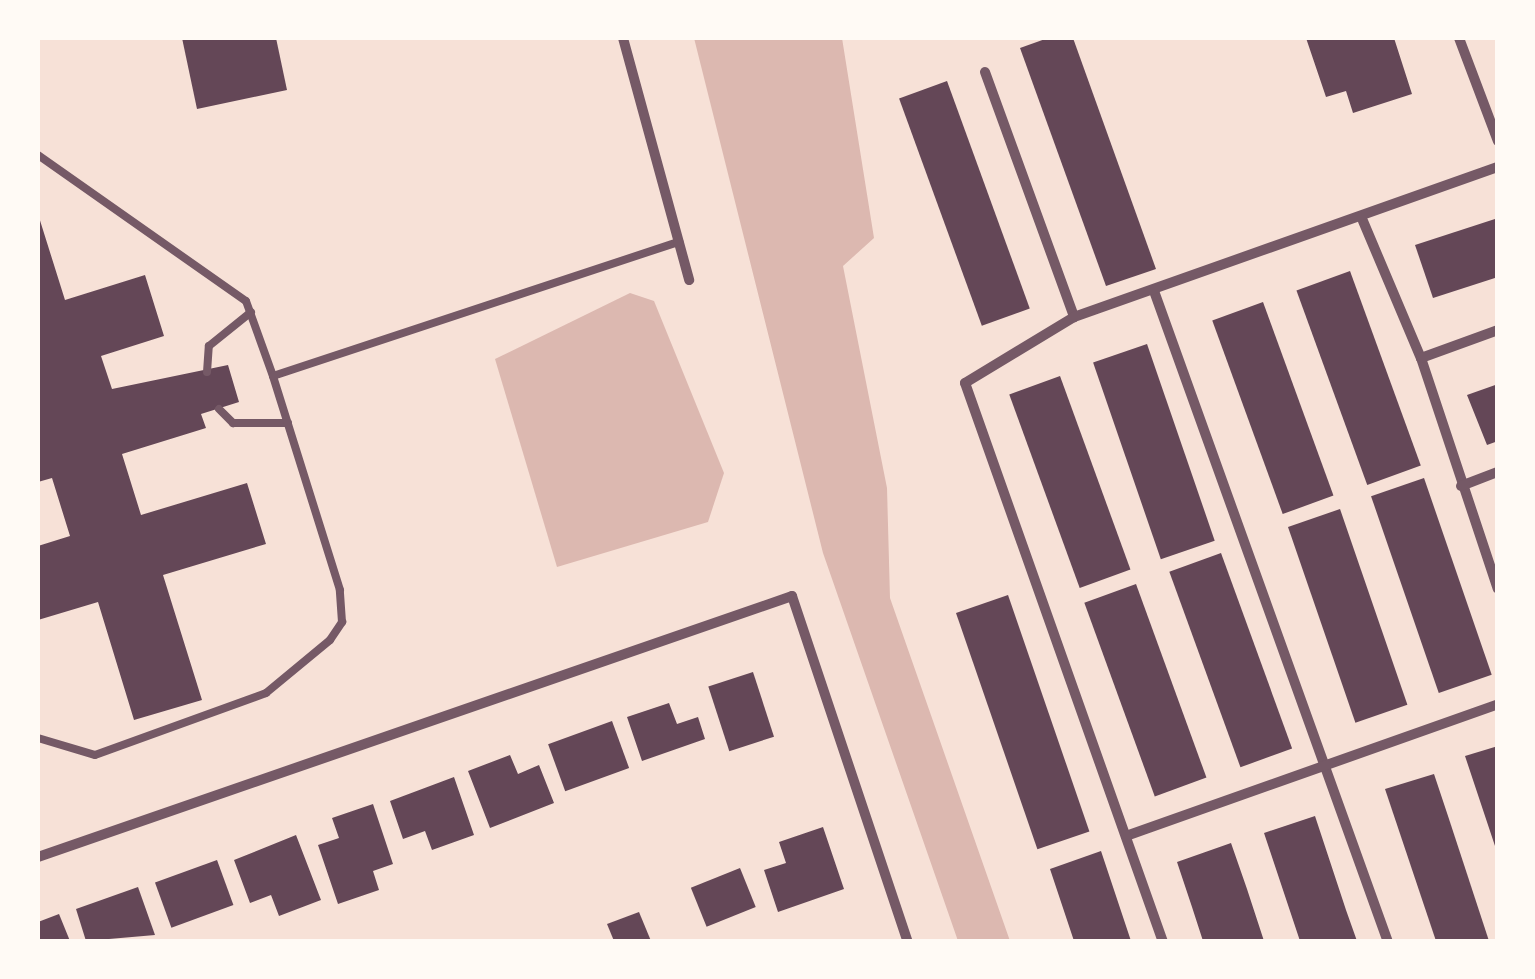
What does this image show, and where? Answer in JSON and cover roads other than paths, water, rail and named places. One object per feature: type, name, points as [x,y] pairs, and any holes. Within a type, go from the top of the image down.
[{"type":"street","points":[[622,38],[689,280]]},
{"type":"street","points":[[1459,38],[1498,141]]},
{"type":"street","points":[[985,72],[1074,318]]},
{"type":"street","points":[[1163,942],[966,383],[1074,318],[1363,222],[1498,167]]},
{"type":"street","points":[[1363,222],[1421,358],[1498,589]]},
{"type":"street","points":[[1154,291],[1328,764],[1388,942]]},
{"type":"street","points":[[1421,358],[1498,330]]},
{"type":"street","points":[[1461,486],[1498,472]]},
{"type":"street","points":[[38,857],[792,596],[906,941]]},
{"type":"street","points":[[1126,836],[1498,704]]},
{"type":"lane","points":[[38,155],[251,312],[288,423],[342,622],[266,693],[95,755],[38,738]]},
{"type":"lane","points":[[274,376],[679,242]]},
{"type":"lane","points":[[206,372],[218,334],[251,312]]},
{"type":"lane","points":[[219,409],[232,422],[288,423]]}]
